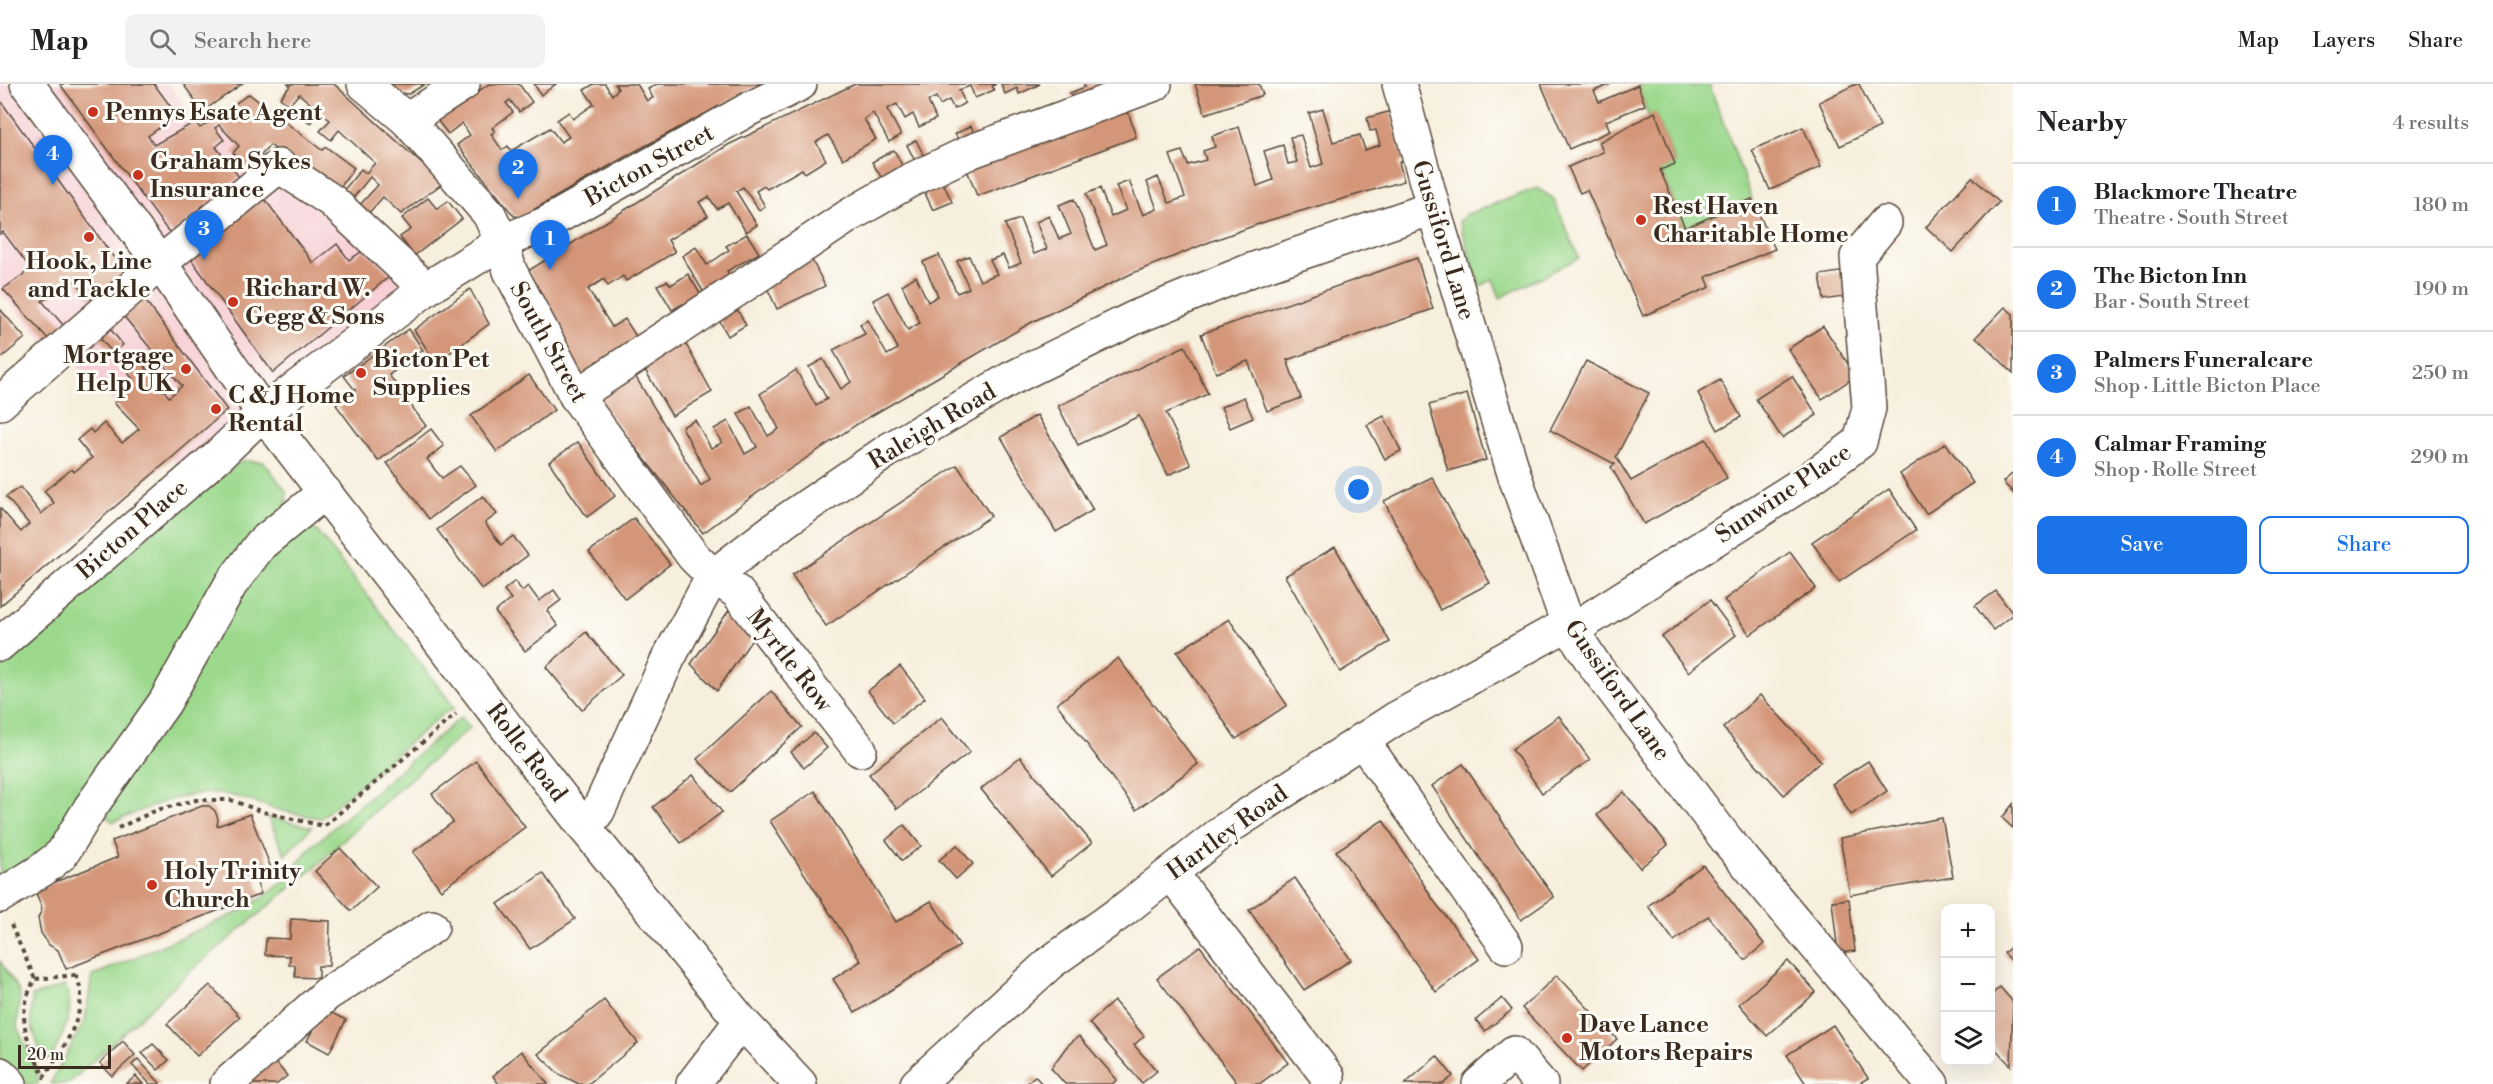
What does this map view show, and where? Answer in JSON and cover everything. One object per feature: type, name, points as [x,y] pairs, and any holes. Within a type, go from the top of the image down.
[{"type":"street","name":"Rolle Road","points":[[27,84],[160,263],[263,412],[585,828],[741,1022],[800,1084]]},
{"type":"street","name":"South Street","points":[[364,84],[407,120],[489,214],[502,242],[510,271],[576,396],[693,556],[713,576]]},
{"type":"street","points":[[407,120],[463,84]]},
{"type":"street","name":"Bicton Street","points":[[263,412],[426,289],[502,242],[545,224],[749,109],[800,84]]},
{"type":"street","points":[[576,396],[850,215],[911,180],[972,151],[1155,84]]},
{"type":"street","name":"Gussiford Lane","points":[[1399,84],[1433,208],[1515,477],[1570,627],[1595,666],[1725,839],[1932,1084]]},
{"type":"street","points":[[0,403],[160,263],[279,166],[332,201],[400,262],[426,289]]},
{"type":"street","name":"Raleigh Road","points":[[585,828],[598,811],[668,659],[713,576],[785,521],[890,449],[1010,379],[1134,318],[1251,270],[1433,208]]},
{"type":"street","name":"Sunwine Place","points":[[1570,627],[1808,480],[1860,442],[1869,408],[1857,257],[1885,223]]},
{"type":"street","name":"Bicton Place","points":[[0,644],[219,455],[263,412]]},
{"type":"street","points":[[4,908],[42,870],[62,854],[90,808],[165,702],[237,576],[261,544],[325,492]]},
{"type":"street","name":"Myrtle Row","points":[[713,576],[738,592],[860,750]]},
{"type":"street","name":"Hartley Road","points":[[917,1084],[1051,962],[1226,829],[1395,719],[1570,627]]},
{"type":"street","points":[[1362,740],[1506,946]]},
{"type":"street","points":[[1170,873],[1328,1077],[1327,1084]]},
{"type":"street","points":[[227,1084],[327,994],[432,927]]},
{"type":"street","points":[[693,1084],[741,1022]]},
{"type":"street","points":[[1479,1084],[1514,1053],[1541,1084]]},
{"type":"street","points":[[0,1074],[10,1084]]},
{"type":"path","points":[[112,831],[130,820],[157,810],[196,800],[231,800],[263,812],[324,826],[454,716],[484,695]]},
{"type":"path","points":[[4,908],[35,979]]},
{"type":"path","points":[[76,975],[81,993],[75,1023],[56,1060],[44,1077],[24,1029],[26,996],[35,979],[76,975]]},
{"type":"shaded area","points":[[0,84],[10,84],[247,412],[182,470],[61,349],[51,349],[0,293]]},
{"type":"shaded area","points":[[45,84],[169,84],[201,128],[213,119],[260,165],[410,281],[272,398]]},
{"type":"green space","points":[[1691,84],[1693,88],[1699,84],[1709,84],[1752,199],[1685,228],[1660,170],[1675,163],[1655,113],[1648,116],[1638,85]]},
{"type":"green space","points":[[1537,188],[1553,198],[1579,258],[1500,298],[1493,279],[1480,286],[1459,222],[1465,215]]},
{"type":"green space","points":[[242,461],[264,462],[287,492],[286,509],[47,848],[0,877],[0,669],[86,591],[108,567]]},
{"type":"green space","points":[[306,526],[317,531],[455,708],[444,713],[321,818],[278,810],[233,796],[209,793],[172,799],[113,822],[100,812],[244,580]]},
{"type":"green space","points":[[461,717],[470,728],[395,792],[313,869],[187,974],[68,1084],[50,1084],[85,1020],[92,976],[237,913],[264,897],[284,881],[310,848]]},
{"type":"green space","points":[[268,817],[312,827],[285,855]]},
{"type":"green space","points":[[0,961],[20,993],[17,1027],[38,1073],[38,1084],[26,1084],[0,1057]]},
{"type":"green space","points":[[65,986],[70,1004],[66,1024],[50,1060],[42,1058],[31,1024],[32,996]]},
{"type":"building","points":[[60,84],[154,84],[177,115],[148,136],[154,145],[195,122],[200,128],[249,94],[319,148],[322,150],[326,147],[354,168],[339,189],[302,169],[270,145],[250,168],[233,153],[239,146],[219,125],[215,128],[224,140],[216,147],[239,177],[174,233],[167,230]]},
{"type":"building","points":[[183,84],[242,84],[203,111]]},
{"type":"building","points":[[288,84],[334,84],[443,183],[401,214],[383,197],[367,215],[358,207],[378,185],[370,177],[349,203],[340,195],[361,169],[366,173],[375,163],[339,130],[331,140],[320,131],[330,120],[320,112],[310,123],[300,115],[310,103],[299,94],[289,105],[280,98],[290,86]]},
{"type":"building","points":[[389,84],[425,84],[409,94],[399,93]]},
{"type":"building","points":[[489,84],[519,84],[532,102],[519,112],[510,100],[506,103],[513,112],[492,128],[495,131],[491,134],[502,150],[508,146],[511,151],[550,128],[561,142],[569,137],[557,120],[569,112],[573,119],[594,104],[584,90],[594,84],[605,84],[612,95],[618,89],[615,84],[637,84],[647,101],[653,98],[648,89],[657,84],[761,84],[630,154],[521,217],[514,216],[457,145],[470,135],[462,123],[448,134],[437,120]]},
{"type":"building","points":[[534,84],[556,84],[541,95]]},
{"type":"building","points":[[855,84],[996,84],[992,86],[994,90],[975,98],[970,86],[959,90],[965,103],[954,109],[949,100],[940,105],[936,97],[928,101],[936,119],[919,127],[913,114],[905,119],[897,104],[887,109],[901,135],[889,142],[873,113],[864,119],[876,139],[843,159],[828,135],[816,142],[826,160],[805,173],[802,169],[767,189],[764,186],[756,191],[765,206],[759,210],[743,187],[736,191],[757,225],[746,232],[728,203],[717,209],[709,197],[699,202],[708,216],[668,240],[675,252],[626,281],[623,276],[608,286],[604,279],[588,289],[612,327],[625,319],[639,341],[582,380],[528,271],[728,145]]},
{"type":"building","points":[[1001,84],[1040,84],[1019,94],[1017,88],[1005,94]]},
{"type":"building","points":[[1084,84],[1107,84],[1110,91],[1075,104],[1070,93],[1085,87]]},
{"type":"building","points":[[1195,84],[1259,84],[1263,95],[1205,114]]},
{"type":"building","points":[[1541,84],[1611,84],[1594,91],[1599,102],[1638,85],[1645,105],[1606,121],[1610,131],[1569,149]]},
{"type":"building","points":[[1859,84],[1880,127],[1840,146],[1819,102]]},
{"type":"building","points":[[0,100],[125,273],[94,302],[75,281],[42,301],[65,327],[50,341],[3,289],[31,269],[3,232],[0,234]]},
{"type":"building","points":[[1127,108],[1136,137],[977,196],[966,167]]},
{"type":"building","points":[[1323,109],[1333,142],[1360,135],[1365,150],[1380,145],[1376,130],[1370,131],[1367,118],[1391,111],[1404,161],[1399,162],[1404,181],[1267,221],[1212,241],[1133,273],[1032,322],[859,423],[787,471],[703,533],[602,405],[599,390],[631,369],[701,486],[710,479],[682,427],[695,420],[711,448],[722,443],[714,429],[728,421],[745,454],[757,447],[738,414],[751,406],[768,436],[779,429],[760,394],[796,370],[816,406],[827,399],[809,367],[823,359],[841,389],[851,382],[833,350],[865,334],[860,324],[868,320],[887,355],[898,349],[873,300],[888,292],[908,330],[920,323],[902,285],[916,276],[928,302],[938,296],[923,262],[939,255],[957,293],[969,288],[957,261],[969,256],[980,281],[997,274],[990,260],[1003,255],[1009,268],[1021,263],[1005,224],[1020,219],[1034,254],[1047,249],[1036,222],[1049,216],[1059,239],[1071,234],[1059,205],[1074,199],[1095,250],[1107,245],[1086,194],[1100,188],[1111,217],[1126,210],[1116,186],[1129,181],[1143,215],[1157,209],[1147,182],[1158,177],[1169,203],[1185,197],[1170,155],[1182,151],[1188,165],[1206,160],[1203,151],[1215,147],[1212,136],[1239,127],[1257,186],[1273,180],[1264,151],[1283,145],[1288,164],[1297,162],[1290,137],[1301,135],[1311,168],[1323,164],[1309,113]]},
{"type":"building","name":"Rest Haven Charitable Home","points":[[1655,112],[1675,164],[1660,170],[1685,228],[1752,199],[1775,249],[1706,277],[1710,287],[1643,316],[1587,190],[1580,193],[1568,167],[1603,152],[1599,142]]},
{"type":"building","points":[[971,126],[978,140],[963,148],[955,134]]},
{"type":"building","points":[[1803,127],[1821,167],[1770,190],[1752,150]]},
{"type":"building","points":[[916,140],[928,164],[919,169],[907,145]]},
{"type":"building","points":[[894,150],[907,175],[887,187],[872,162]]},
{"type":"building","points":[[1972,177],[1999,202],[1953,252],[1926,227]]},
{"type":"building","points":[[941,178],[952,202],[933,210],[922,187]]},
{"type":"building","points":[[260,193],[313,263],[337,244],[349,260],[364,250],[391,275],[273,373],[191,259],[191,250]]},
{"type":"building","points":[[428,198],[437,209],[448,201],[462,219],[414,256],[400,237],[411,229],[402,218]]},
{"type":"building","points":[[747,234],[759,253],[727,271],[734,282],[707,298],[682,256],[696,247],[707,265],[729,250],[726,246]]},
{"type":"building","points":[[811,258],[825,286],[777,309],[764,281]]},
{"type":"building","points":[[1417,258],[1433,309],[1287,360],[1301,398],[1267,411],[1248,361],[1216,373],[1201,334]]},
{"type":"building","points":[[1845,271],[1850,296],[1824,300],[1820,275]]},
{"type":"building","points":[[688,274],[704,300],[687,311],[683,304],[672,310],[657,285],[667,281],[671,285]]},
{"type":"building","points":[[470,289],[489,324],[436,363],[414,330]]},
{"type":"building","points":[[142,296],[227,410],[0,606],[0,508],[21,532],[29,524],[6,497],[20,487],[41,514],[54,503],[44,491],[72,469],[74,472],[92,458],[77,440],[90,429],[93,433],[104,423],[122,443],[139,429],[114,403],[123,395],[117,390],[132,378],[128,373],[142,363],[169,397],[182,386],[121,313]]},
{"type":"building","points":[[733,302],[746,325],[728,336],[715,313]]},
{"type":"building","points":[[2005,307],[2013,314],[2013,373],[1976,337]]},
{"type":"building","points":[[0,309],[25,338],[0,359]]},
{"type":"building","points":[[108,326],[123,345],[113,353],[97,335]]},
{"type":"building","points":[[1823,326],[1856,376],[1822,399],[1788,349]]},
{"type":"building","points":[[409,329],[423,350],[389,375],[426,426],[378,461],[336,405],[355,390],[344,376]]},
{"type":"building","points":[[683,339],[712,392],[672,416],[641,363]]},
{"type":"building","points":[[1185,346],[1208,394],[1166,413],[1191,465],[1168,475],[1139,416],[1078,445],[1058,406]]},
{"type":"building","points":[[1586,361],[1649,393],[1616,457],[1631,481],[1706,439],[1727,478],[1644,524],[1611,467],[1615,464],[1550,430]]},
{"type":"building","points":[[529,375],[554,410],[497,452],[471,416]]},
{"type":"building","points":[[1792,376],[1817,415],[1782,438],[1756,399]]},
{"type":"building","points":[[1720,380],[1741,417],[1718,430],[1698,393]]},
{"type":"building","points":[[1467,394],[1486,460],[1448,471],[1429,405]]},
{"type":"building","points":[[1244,397],[1253,418],[1230,428],[1221,407]]},
{"type":"building","points":[[1037,415],[1093,510],[1056,532],[1001,437]]},
{"type":"building","points":[[1384,416],[1401,451],[1385,459],[1367,425]]},
{"type":"building","points":[[431,429],[444,446],[427,459],[435,470],[442,478],[460,466],[476,485],[429,519],[387,463]]},
{"type":"building","points":[[578,442],[615,496],[587,517],[549,462]]},
{"type":"building","points":[[1946,443],[1973,483],[1926,514],[1900,474]]},
{"type":"building","points":[[957,465],[991,516],[826,626],[792,575]]},
{"type":"building","points":[[2013,473],[2013,493],[2003,482]]},
{"type":"building","points":[[1432,477],[1490,583],[1440,610],[1384,501]]},
{"type":"building","points":[[1889,489],[1916,530],[1839,582],[1812,542]]},
{"type":"building","points":[[483,496],[497,514],[485,523],[501,545],[513,536],[528,555],[482,590],[437,530]]},
{"type":"building","points":[[634,518],[670,564],[625,599],[589,552]]},
{"type":"building","points":[[1335,547],[1390,642],[1340,672],[1285,576]]},
{"type":"building","points":[[1790,552],[1816,588],[1750,635],[1724,600]]},
{"type":"building","points":[[515,581],[522,591],[528,586],[539,601],[554,590],[561,600],[547,611],[558,626],[525,651],[495,612],[511,599],[504,590]]},
{"type":"building","points":[[1996,591],[2013,614],[1993,630],[1975,606]]},
{"type":"building","points":[[1710,600],[1736,635],[1688,672],[1662,637]]},
{"type":"building","points":[[732,606],[755,635],[717,691],[691,664]]},
{"type":"building","points":[[1229,619],[1287,705],[1236,739],[1177,652]]},
{"type":"building","points":[[586,632],[622,675],[582,710],[546,667]]},
{"type":"building","points":[[1118,658],[1198,764],[1136,810],[1057,704]]},
{"type":"building","points":[[900,666],[925,698],[893,723],[868,691]]},
{"type":"building","points":[[771,691],[802,727],[730,792],[697,759]]},
{"type":"building","points":[[1760,695],[1821,761],[1784,795],[1723,728]]},
{"type":"building","points":[[1559,716],[1590,760],[1542,793],[1512,749]]},
{"type":"building","points":[[942,717],[970,752],[897,809],[869,774]]},
{"type":"building","points":[[814,733],[827,748],[804,768],[791,752]]},
{"type":"building","points":[[1020,757],[1092,843],[1051,876],[981,789]]},
{"type":"building","points":[[476,761],[525,827],[441,890],[413,852],[453,822],[432,794]]},
{"type":"building","points":[[1868,761],[1887,791],[1851,815],[1832,784]]},
{"type":"building","points":[[1463,764],[1554,897],[1521,920],[1432,786]]},
{"type":"building","points":[[693,775],[722,812],[681,843],[653,807]]},
{"type":"building","points":[[815,791],[896,922],[931,901],[960,946],[855,1013],[833,979],[861,961],[770,821]]},
{"type":"building","points":[[1624,792],[1668,845],[1640,868],[1597,815]]},
{"type":"building","points":[[2013,804],[2013,828],[2002,818]]},
{"type":"building","name":"Holy Trinity Church","points":[[202,806],[209,806],[215,811],[218,819],[217,826],[250,814],[273,873],[256,880],[261,894],[66,969],[58,950],[49,945],[41,933],[38,918],[42,909],[35,890],[118,857],[112,841]]},
{"type":"building","points":[[1942,818],[1953,877],[1850,895],[1840,838]]},
{"type":"building","points":[[1383,820],[1434,901],[1479,959],[1436,992],[1336,851]]},
{"type":"building","points":[[904,825],[921,846],[902,861],[886,840]]},
{"type":"building","points":[[957,845],[973,864],[956,879],[939,860]]},
{"type":"building","points":[[340,848],[377,887],[351,911],[315,871]]},
{"type":"building","points":[[1703,865],[1764,944],[1745,960],[1708,916],[1674,941],[1648,906]]},
{"type":"building","points":[[543,873],[575,919],[530,949],[498,904]]},
{"type":"building","points":[[1295,878],[1351,960],[1304,990],[1249,910]]},
{"type":"building","points":[[1849,899],[1855,951],[1838,953],[1832,901]]},
{"type":"building","points":[[291,919],[330,921],[329,966],[318,966],[318,978],[295,977],[295,965],[289,965],[290,956],[265,955],[266,938],[290,939]]},
{"type":"building","points":[[2013,945],[2013,962],[2004,953]]},
{"type":"building","points":[[1200,946],[1288,1063],[1259,1084],[1238,1084],[1157,978]]},
{"type":"building","points":[[1788,961],[1816,992],[1767,1036],[1739,1004]]},
{"type":"building","points":[[1557,975],[1617,1039],[1582,1071],[1522,1008]]},
{"type":"building","points":[[210,985],[240,1017],[197,1056],[167,1024]]},
{"type":"building","points":[[2000,987],[2013,1002],[2011,1066],[1995,1048],[1995,992]]},
{"type":"building","points":[[1502,998],[1512,1010],[1485,1031],[1476,1020]]},
{"type":"building","points":[[604,1000],[638,1043],[588,1084],[579,1084],[559,1074],[538,1054]]},
{"type":"building","points":[[1114,1001],[1144,1036],[1134,1045],[1157,1071],[1142,1083],[1089,1023]]},
{"type":"building","points":[[324,1009],[346,1020],[329,1053],[307,1041]]},
{"type":"building","points":[[1833,1025],[1868,1078],[1858,1084],[1806,1084],[1787,1055]]},
{"type":"building","points":[[1079,1036],[1117,1080],[1112,1084],[1065,1084],[1051,1068],[1067,1046]]},
{"type":"building","points":[[123,1041],[135,1055],[112,1076],[100,1063]]},
{"type":"building","points":[[153,1044],[169,1060],[158,1070],[142,1053]]},
{"type":"building","points":[[521,1051],[548,1084],[499,1084],[493,1076]]},
{"type":"building","points":[[1437,1056],[1453,1076],[1443,1084],[1405,1084]]},
{"type":"building","points":[[272,1058],[287,1076],[277,1084],[245,1084]]},
{"type":"building","points":[[138,1059],[159,1084],[150,1084],[132,1065]]},
{"type":"building","points":[[136,1076],[143,1084],[126,1084]]},
{"type":"building","points":[[1035,1076],[1042,1084],[1025,1084]]},
{"type":"place","name":"Pennys Esate Agent","points":[[93,112]]},
{"type":"place","name":"Graham Sykes Insurance","points":[[138,175]]},
{"type":"place","name":"Calmar Framing","points":[[53,185]]},
{"type":"place","name":"The Bicton Inn","points":[[518,199]]},
{"type":"place","name":"Rest Haven Charitable Home","points":[[1641,220]]},
{"type":"place","name":"Hook, Line and Tackle","points":[[89,237]]},
{"type":"place","name":"Palmers Funeralcare","points":[[204,260]]},
{"type":"place","name":"Blackmore Theatre","points":[[550,270]]},
{"type":"place","name":"Richard W. Gegg & Sons","points":[[233,302]]},
{"type":"place","name":"Mortgage Help UK","points":[[186,369]]},
{"type":"place","name":"Bicton Pet Supplies","points":[[361,373]]},
{"type":"place","name":"C & J Home Rental","points":[[216,409]]},
{"type":"place","name":"Holy Trinity Church","points":[[152,885]]},
{"type":"place","name":"Dave Lance Motors Repairs","points":[[1567,1038]]}]
